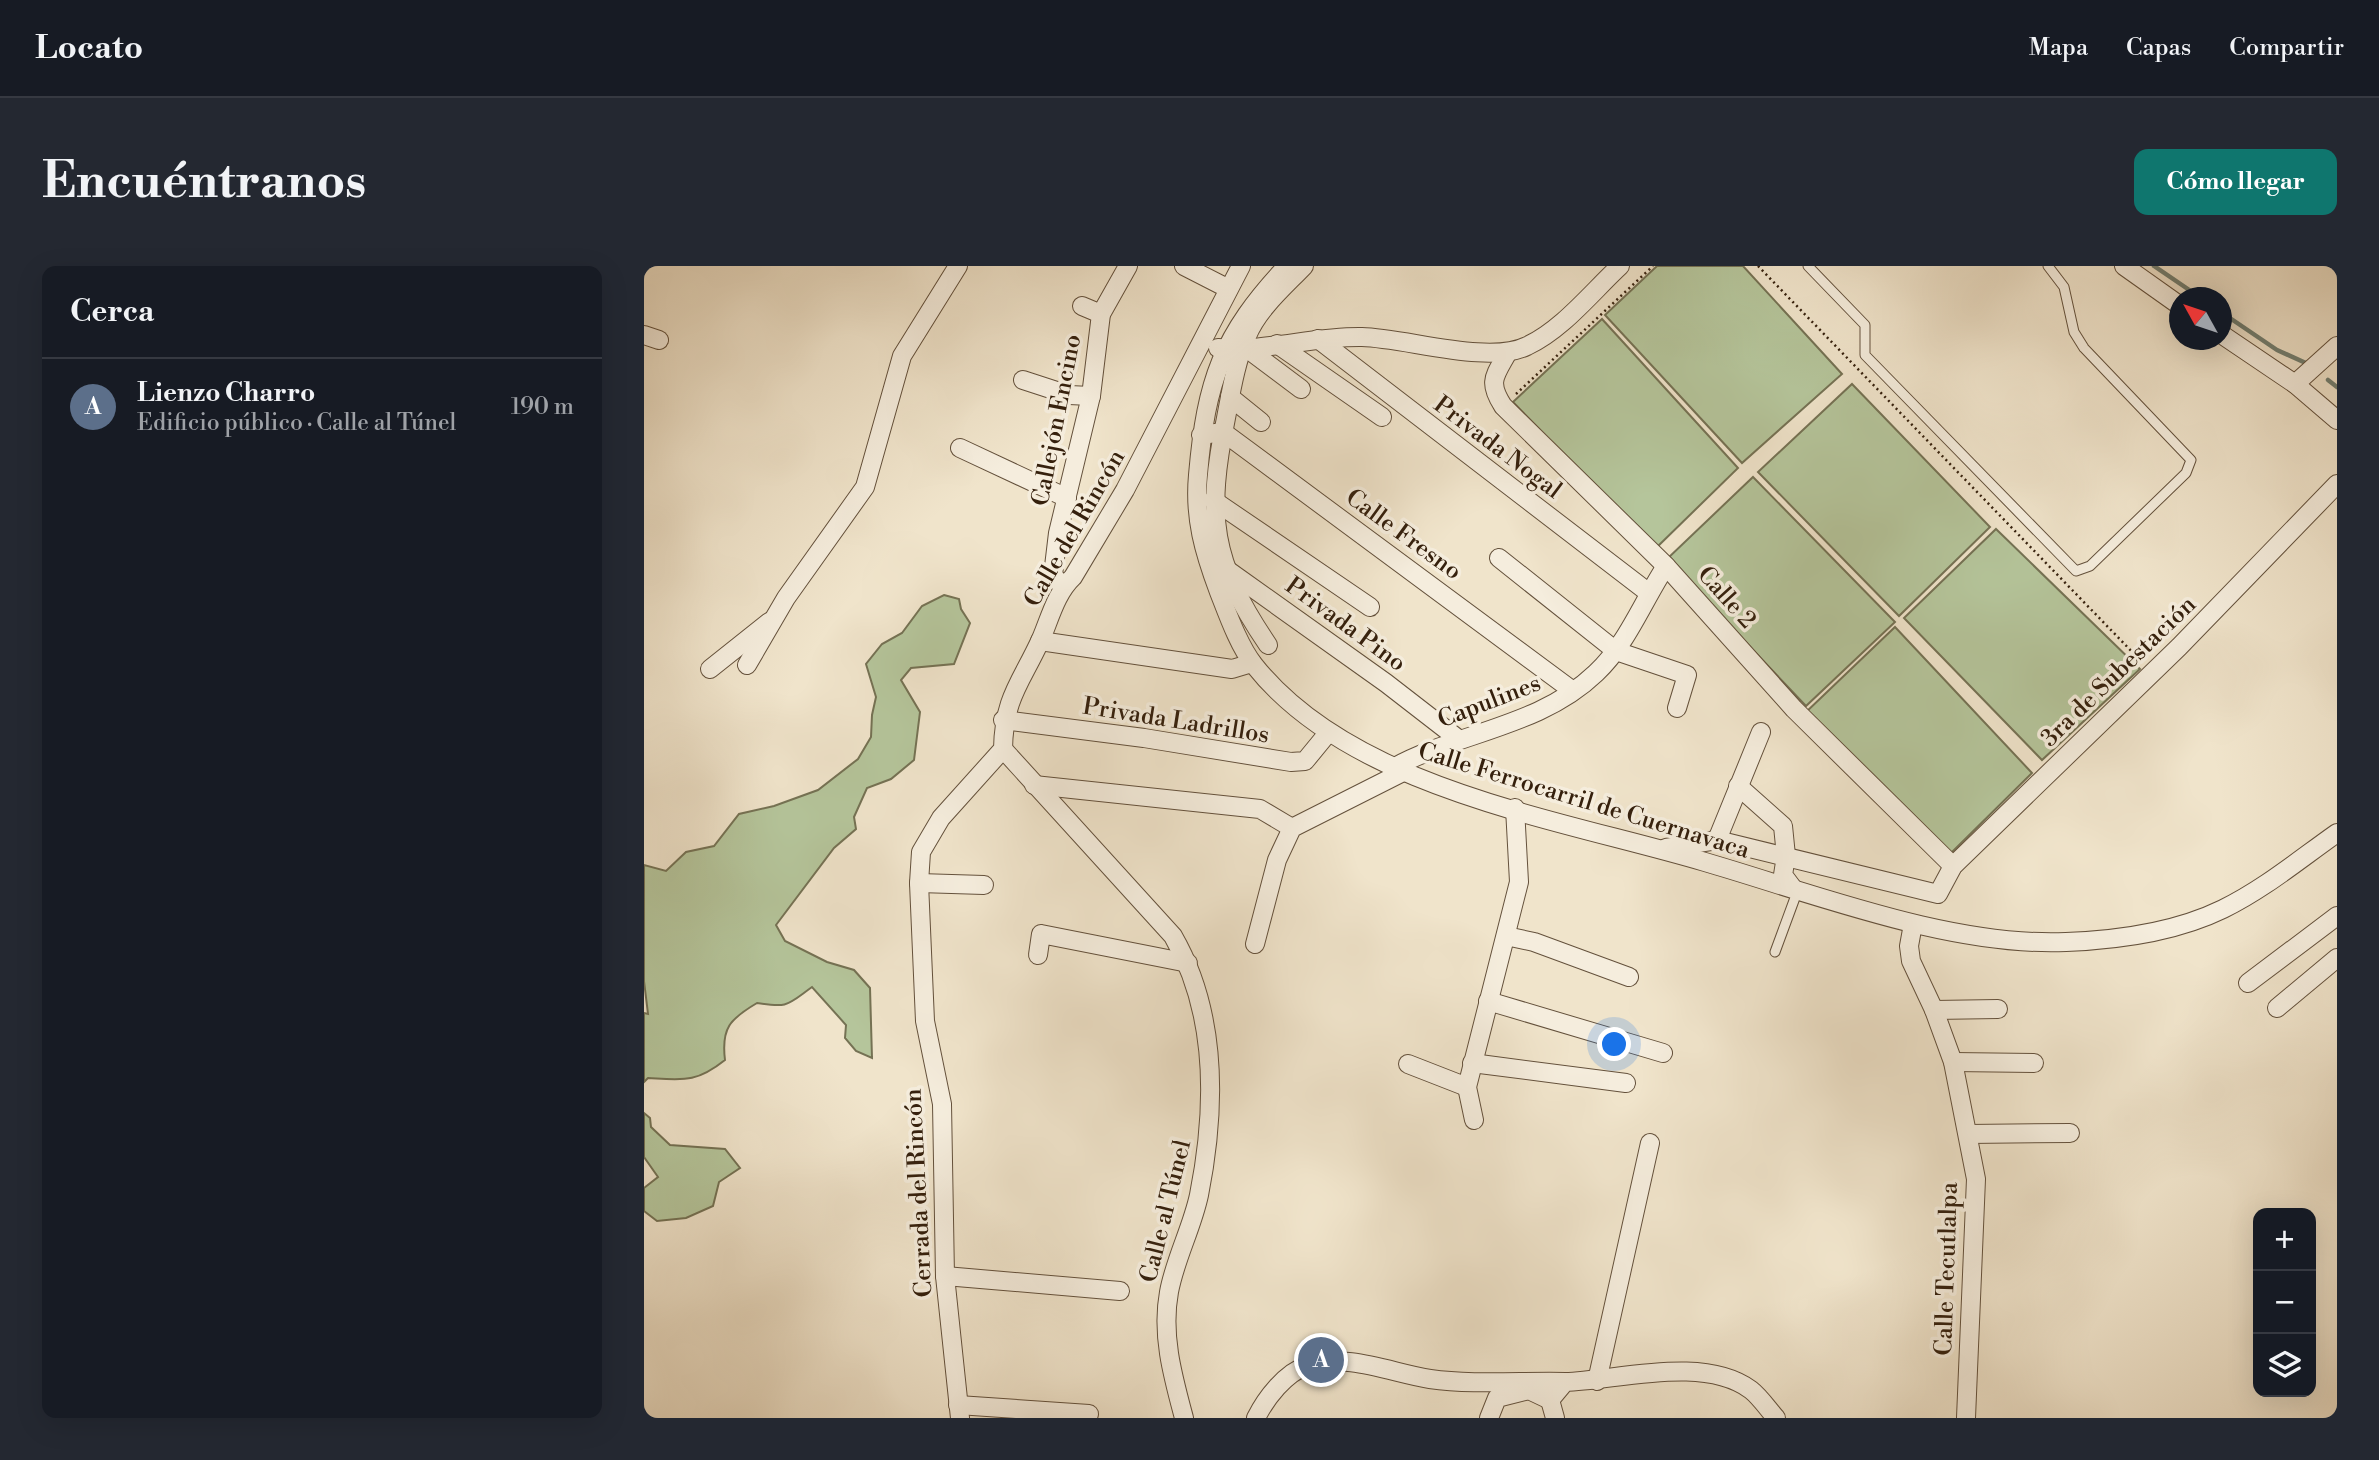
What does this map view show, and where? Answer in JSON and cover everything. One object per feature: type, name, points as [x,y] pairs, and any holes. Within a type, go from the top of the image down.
[{"type":"street","points":[[747,665],[775,618],[865,486],[902,356],[958,266]]},
{"type":"street","name":"Callejón Encino","points":[[1063,587],[1053,575],[1058,533],[1091,396],[1101,313],[1128,266]]},
{"type":"street","points":[[1184,266],[1227,288]]},
{"type":"street","name":"Calle del Rincón","points":[[1003,750],[1003,720],[1013,687],[1040,642],[1063,587],[1073,578],[1125,490],[1227,288],[1241,266]]},
{"type":"street","name":"Calle Ferrocarril de Cuernavaca","points":[[1287,266],[1248,311],[1224,348],[1201,435],[1195,508],[1204,552],[1223,603],[1252,663],[1287,699],[1328,733],[1398,770],[1514,808],[1663,849],[1913,924],[2029,942],[2068,942],[2167,928],[2232,904],[2337,833]]},
{"type":"street","points":[[1268,645],[1245,612],[1226,569],[1213,500],[1230,397],[1244,348],[1256,320],[1304,266]]},
{"type":"street","points":[[1200,346],[1244,348],[1318,339],[1363,337],[1508,352],[1526,347],[1547,334],[1620,266]]},
{"type":"street","points":[[2124,266],[2169,297]]},
{"type":"street","points":[[1082,306],[1101,313]]},
{"type":"street","name":"Privada Nogal","points":[[1318,339],[1649,593]]},
{"type":"street","points":[[2232,342],[2294,384],[2337,419]]},
{"type":"street","points":[[1277,344],[1382,417]]},
{"type":"street","points":[[2294,384],[2337,346]]},
{"type":"street","points":[[1244,348],[1301,388]]},
{"type":"street","points":[[1503,406],[1495,393],[1493,379],[1508,352]]},
{"type":"street","points":[[1023,380],[1069,395],[1091,396]]},
{"type":"street","points":[[1230,397],[1261,422]]},
{"type":"street","name":"Calle 2","points":[[1503,406],[1666,566],[1794,709],[1953,866]]},
{"type":"street","points":[[1201,435],[1223,432]]},
{"type":"street","name":"Calle Fresno","points":[[1223,432],[1573,691]]},
{"type":"street","points":[[960,448],[1068,498]]},
{"type":"street","name":"3ra de Subestación","points":[[1786,856],[1938,894],[1953,866],[2152,673],[2337,484]]},
{"type":"street","points":[[1213,500],[1370,607]]},
{"type":"street","name":"Privada Pino","points":[[1204,552],[1386,683],[1457,738]]},
{"type":"street","points":[[1499,558],[1616,651],[1686,675],[1677,708]]},
{"type":"street","name":"Capulines","points":[[1292,828],[1457,738],[1495,729],[1540,711],[1573,691],[1595,674],[1616,651],[1666,566]]},
{"type":"street","points":[[710,669],[775,618]]},
{"type":"street","points":[[1040,642],[1232,669],[1252,663]]},
{"type":"street","name":"Privada Ladrillos","points":[[1003,720],[1144,738],[1291,762],[1305,761],[1328,733]]},
{"type":"street","points":[[1717,840],[1761,732]]},
{"type":"street","points":[[984,885],[919,883],[921,852],[941,818],[1003,750]]},
{"type":"street","name":"Calle al Túnel","points":[[1003,750],[1173,936],[1188,963],[1209,1052],[1211,1119],[1198,1196],[1169,1293],[1168,1354],[1184,1418]]},
{"type":"street","points":[[1034,785],[1260,809],[1292,828],[1277,860],[1255,944]]},
{"type":"street","points":[[1738,786],[1779,820],[1786,856],[1783,876],[1792,887]]},
{"type":"street","points":[[1474,1120],[1467,1087],[1519,882],[1514,808]]},
{"type":"street","points":[[1663,849],[1717,840],[1786,856]]},
{"type":"street","name":"Cerrada del Rincón","points":[[919,883],[925,1020],[942,1104],[945,1276],[959,1411]]},
{"type":"street","points":[[2248,983],[2337,916]]},
{"type":"street","name":"Calle Tecutlalpa","points":[[1913,924],[1909,946],[1911,961],[1934,1010],[1953,1062],[1976,1179],[1966,1418]]},
{"type":"street","points":[[1038,955],[1041,934],[1188,963]]},
{"type":"street","points":[[1506,936],[1534,942],[1629,977]]},
{"type":"street","points":[[2277,1008],[2337,958]]},
{"type":"street","points":[[1488,1001],[1663,1054]]},
{"type":"street","points":[[1934,1010],[1998,1009]]},
{"type":"street","points":[[1953,1062],[2034,1063]]},
{"type":"street","points":[[1472,1063],[1626,1083]]},
{"type":"street","points":[[1408,1064],[1467,1087]]},
{"type":"street","points":[[1968,1135],[2070,1133]]},
{"type":"street","points":[[1597,1381],[1650,1143]]},
{"type":"street","points":[[945,1276],[1120,1292]]},
{"type":"street","points":[[1256,1418],[1273,1391],[1308,1365],[1332,1363],[1375,1366],[1432,1379],[1565,1382],[1597,1381],[1636,1373],[1695,1372],[1726,1379],[1750,1390],[1776,1418]]},
{"type":"street","points":[[1550,1400],[1565,1382]]},
{"type":"street","points":[[1489,1418],[1497,1398],[1529,1390],[1550,1400],[1555,1418]]},
{"type":"street","points":[[959,1411],[1089,1414]]},
{"type":"lane","points":[[1808,266],[1865,325],[1865,355],[2076,571],[2090,566],[2186,473],[2191,460],[2084,348],[2074,332],[2064,287],[2048,266]]},
{"type":"lane","points":[[1774,952],[1796,895],[1792,887]]},
{"type":"path","points":[[1503,406],[1653,266]]},
{"type":"path","points":[[1758,266],[2152,673]]},
{"type":"green space","points":[[1657,266],[1743,266],[1842,374],[1742,463],[1605,315]]},
{"type":"green space","points":[[1602,319],[1738,468],[1655,549],[1513,402]]},
{"type":"green space","points":[[1852,384],[1990,527],[1899,616],[1758,472]]},
{"type":"green space","points":[[1753,477],[1895,622],[1806,706],[1667,559]]},
{"type":"green space","points":[[1996,529],[2140,669],[2042,760],[1904,618]]},
{"type":"green space","points":[[944,595],[959,599],[961,609],[970,623],[954,664],[911,668],[901,680],[920,712],[914,760],[891,779],[867,788],[854,817],[856,829],[834,848],[776,925],[785,941],[827,962],[854,970],[870,988],[872,1058],[856,1051],[845,1038],[846,1025],[812,987],[787,1004],[757,1003],[740,1014],[726,1032],[725,1060],[706,1073],[681,1079],[648,1078],[644,1082],[644,1013],[648,1014],[644,981],[644,865],[666,871],[686,852],[714,846],[739,814],[774,806],[818,790],[858,759],[871,737],[876,697],[866,664],[882,644],[902,633],[922,606]]},
{"type":"green space","points":[[1895,627],[2032,773],[1947,857],[1804,714]]},
{"type":"green space","points":[[644,1113],[650,1118],[651,1127],[670,1145],[725,1149],[740,1168],[719,1182],[713,1206],[686,1218],[657,1221],[644,1211],[644,1188],[658,1177],[644,1157]]},
{"type":"waterway","points":[[2154,266],[2185,287]]},
{"type":"waterway","points":[[2232,319],[2277,350],[2308,364]]},
{"type":"waterway","points":[[2328,380],[2337,387]]},
{"type":"place","name":"Lienzo Charro","points":[[1321,1360]]}]
